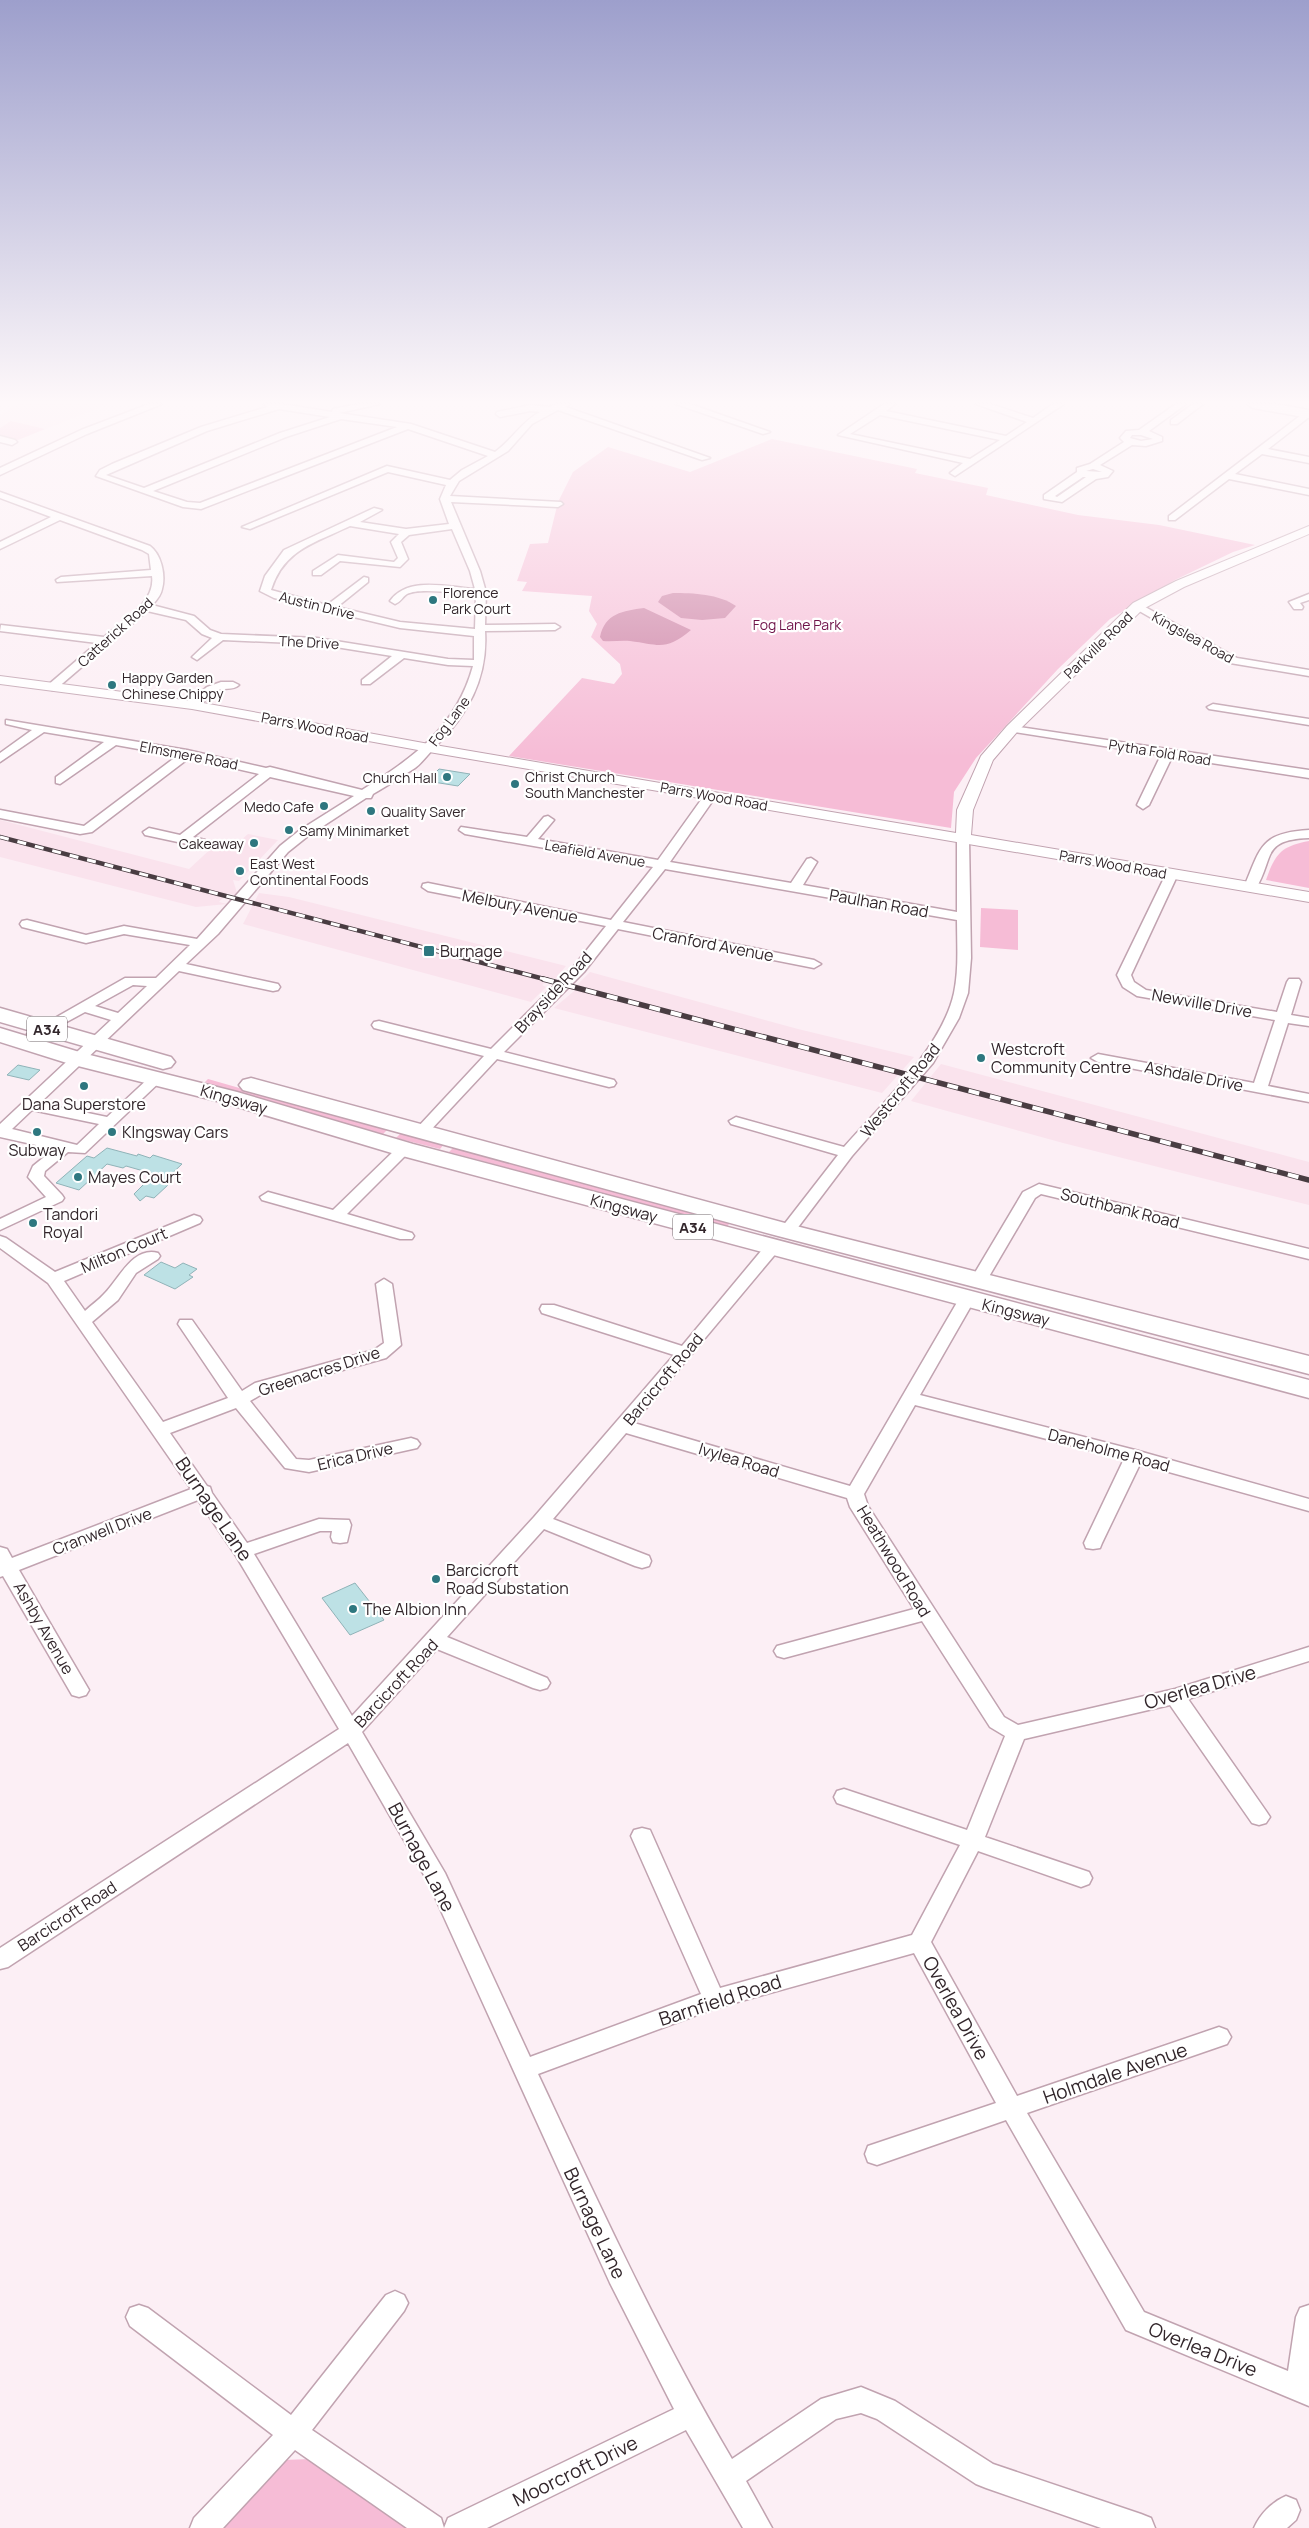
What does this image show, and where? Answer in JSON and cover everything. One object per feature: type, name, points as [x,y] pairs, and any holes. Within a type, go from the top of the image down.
[{"type":"highway","name":"A34","points":[[0,1015],[38,1031]]},
{"type":"highway","points":[[0,1024],[38,1031],[80,1051],[95,1051],[102,1055],[199,1082],[229,1097]]},
{"type":"highway","name":"Kingsway","points":[[0,1035],[86,1051],[779,1240],[973,1290],[1309,1365]]},
{"type":"highway","name":"Kingsway","points":[[86,1051],[157,1078],[229,1097],[413,1140]]},
{"type":"highway","name":"Kingsway","points":[[973,1290],[1309,1389]]},
{"type":"street","points":[[0,546],[48,522]]},
{"type":"street","name":"Catterick Road","points":[[52,687],[145,608],[158,591],[155,558],[149,550],[76,522]]},
{"type":"street","points":[[247,527],[259,522]]},
{"type":"street","name":"Fog Lane","points":[[1,1131],[226,918],[284,849],[304,833],[367,795],[412,764],[429,748],[465,704],[480,663],[481,592],[475,571],[453,522]]},
{"type":"street","points":[[349,523],[406,532],[454,526]]},
{"type":"street","name":"Austin Drive","points":[[349,523],[288,552],[266,584],[265,590],[278,596],[328,609],[400,625],[481,630],[554,627]]},
{"type":"street","name":"Parkville Road","points":[[962,838],[965,810],[971,791],[986,759],[1012,729],[1138,606],[1180,584],[1309,530]]},
{"type":"street","points":[[318,573],[338,558],[396,565],[403,559],[396,542],[406,532]]},
{"type":"street","points":[[61,580],[156,573]]},
{"type":"street","points":[[328,609],[364,580]]},
{"type":"street","points":[[395,601],[404,592],[419,588],[481,592]]},
{"type":"street","points":[[1279,600],[1296,605],[1309,597]]},
{"type":"street","name":"Kingslea Road","points":[[1138,606],[1234,661],[1309,673]]},
{"type":"street","name":"The Drive","points":[[145,608],[190,618],[206,632],[220,637],[317,641],[448,662],[480,663]]},
{"type":"street","points":[[1,628],[107,641]]},
{"type":"street","points":[[197,658],[220,637]]},
{"type":"street","points":[[366,682],[402,654]]},
{"type":"street","name":"Parrs Wood Road","points":[[0,680],[192,705],[429,748],[1309,897]]},
{"type":"street","points":[[192,705],[214,687],[223,684],[234,685]]},
{"type":"street","points":[[1213,707],[1309,722]]},
{"type":"street","name":"Elmsmere Road","points":[[10,722],[186,754],[367,795]]},
{"type":"street","points":[[0,758],[42,728]]},
{"type":"street","name":"Pytha Fold Road","points":[[1012,729],[1309,774]]},
{"type":"street","points":[[60,780],[113,741]]},
{"type":"street","points":[[1143,805],[1168,753]]},
{"type":"street","points":[[0,814],[80,830],[88,829],[186,754]]},
{"type":"street","points":[[184,839],[270,772]]},
{"type":"street","name":"Brayside Road","points":[[336,1216],[413,1140],[495,1053],[579,969],[661,864],[710,796]]},
{"type":"street","name":"Leafield Avenue","points":[[529,842],[548,820]]},
{"type":"street","name":"Leafield Avenue","points":[[466,830],[661,864]]},
{"type":"street","points":[[149,832],[201,843]]},
{"type":"street","points":[[1250,887],[1265,848],[1278,839],[1309,834]]},
{"type":"street","name":"Westcroft Road","points":[[779,1240],[847,1153],[928,1060],[952,1018],[961,993],[964,958],[962,838]]},
{"type":"street","points":[[794,889],[811,862]]},
{"type":"street","name":"Paulhan Road","points":[[661,864],[794,889],[963,917]]},
{"type":"street","name":"Newville Drive","points":[[1172,874],[1124,975],[1128,984],[1142,992],[1309,1022]]},
{"type":"street","name":"Melbury Avenue","points":[[428,887],[613,924]]},
{"type":"street","points":[[27,924],[86,939],[124,930],[200,943]]},
{"type":"street","name":"Cranford Avenue","points":[[613,924],[814,964]]},
{"type":"street","points":[[177,966],[273,987]]},
{"type":"street","points":[[38,1031],[84,1008],[130,981],[160,982]]},
{"type":"street","name":"Ashdale Drive","points":[[1260,1088],[1294,982]]},
{"type":"street","points":[[84,1008],[120,1018]]},
{"type":"street","points":[[379,1025],[609,1083]]},
{"type":"street","name":"Ashdale Drive","points":[[1098,1058],[1309,1098]]},
{"type":"street","points":[[1,1131],[80,1150],[157,1078]]},
{"type":"street","points":[[29,1105],[111,1122]]},
{"type":"street","points":[[736,1121],[847,1153]]},
{"type":"street","points":[[0,1225],[56,1198],[36,1177],[38,1169],[65,1147]]},
{"type":"street","name":"Southbank Road","points":[[973,1290],[1029,1195],[1039,1189],[1309,1254]]},
{"type":"street","points":[[268,1197],[406,1236]]},
{"type":"street","name":"Milton Court","points":[[54,1279],[194,1220]]},
{"type":"street","name":"Barcicroft Road","points":[[0,1960],[351,1731],[542,1521],[779,1240]]},
{"type":"street","name":"Burnage Lane","points":[[0,1241],[54,1279],[204,1492],[243,1551],[351,1731],[437,1879],[618,2275],[691,2414],[758,2528]]},
{"type":"street","points":[[83,1321],[112,1296],[130,1270],[152,1256]]},
{"type":"street","name":"Greenacres Drive","points":[[160,1430],[239,1400],[261,1387],[380,1354],[393,1344],[384,1284]]},
{"type":"street","name":"Heathwood Road","points":[[973,1290],[855,1494],[859,1507],[925,1613],[997,1722],[1016,1733]]},
{"type":"street","points":[[548,1309],[685,1353]]},
{"type":"street","name":"Erica Drive","points":[[186,1324],[239,1400],[291,1464],[309,1466],[411,1444]]},
{"type":"street","name":"Daneholme Road","points":[[909,1398],[1135,1456],[1309,1505]]},
{"type":"street","name":"Ivylea Road","points":[[623,1426],[855,1494]]},
{"type":"street","points":[[1092,1543],[1135,1456]]},
{"type":"street","name":"Cranwell Drive","points":[[3,1564],[204,1492]]},
{"type":"street","points":[[542,1521],[642,1561]]},
{"type":"street","points":[[243,1551],[319,1524],[342,1525],[340,1538]]},
{"type":"street","name":"Ashby Avenue","points":[[3,1564],[79,1690]]},
{"type":"street","points":[[784,1651],[925,1613]]},
{"type":"street","points":[[435,1640],[540,1682]]},
{"type":"street","name":"Overlea Drive","points":[[1304,2390],[1135,2321],[1011,2108],[920,1942],[973,1841],[1016,1733],[1175,1696],[1309,1654]]},
{"type":"street","points":[[1175,1696],[1259,1817]]},
{"type":"street","points":[[844,1796],[1081,1878]]},
{"type":"street","points":[[642,1836],[714,1999]]},
{"type":"street","name":"Barnfield Road","points":[[524,2069],[714,1999],[920,1942]]},
{"type":"street","name":"Holmdale Avenue","points":[[877,2154],[1219,2037]]},
{"type":"street","points":[[204,2528],[293,2433],[395,2303]]},
{"type":"street","points":[[139,2316],[293,2433],[431,2528]]},
{"type":"street","points":[[1304,2390],[1309,2317]]},
{"type":"street","points":[[727,2478],[830,2408],[861,2400],[886,2410],[986,2475],[1141,2528]]},
{"type":"street","name":"Moorcroft Drive","points":[[458,2528],[691,2414]]},
{"type":"shaded area","points":[[673,593],[714,597],[736,606],[725,618],[702,620],[681,618],[658,602],[662,596]]},
{"type":"shaded area","points":[[644,608],[691,630],[675,641],[662,645],[627,641],[603,641],[600,637],[602,629],[611,618],[622,612]]},
{"type":"shaded area","points":[[0,820],[189,869],[216,844],[233,847],[248,834],[278,840],[239,881],[233,880],[238,896],[227,893],[219,902],[227,904],[196,907],[0,857]]},
{"type":"shaded area","points":[[259,893],[289,897],[566,966],[555,979],[551,978],[542,985],[546,987],[531,1002],[243,924]]},
{"type":"shaded area","points":[[590,972],[798,1029],[914,1057],[882,1093],[554,1008],[580,986],[577,985]]},
{"type":"shaded area","points":[[941,1064],[1309,1162],[1309,1205],[1063,1143],[911,1101]]},
{"type":"green space","name":"Fog Lane Park","points":[[553,522],[1134,522],[1159,525],[1255,545],[1233,552],[1175,580],[1110,619],[1058,669],[976,758],[954,792],[951,828],[509,756],[582,678],[614,684],[622,674],[620,664],[591,637],[597,624],[589,611],[592,596],[522,591],[527,582],[517,581],[530,544],[548,543]]},
{"type":"green space","points":[[1309,841],[1309,888],[1266,880],[1280,853],[1299,843]]},
{"type":"green space","points":[[981,908],[1018,910],[1018,950],[980,947]]},
{"type":"green space","points":[[208,1079],[387,1130],[383,1134],[253,1098],[205,1082]]},
{"type":"green space","points":[[401,1133],[444,1144],[440,1149],[396,1138]]},
{"type":"green space","points":[[454,1147],[731,1221],[727,1227],[449,1152]]},
{"type":"green space","points":[[312,2459],[403,2523],[405,2528],[224,2528],[283,2460]]},
{"type":"building","name":"Church Hall","points":[[439,769],[470,774],[458,786],[427,781]]},
{"type":"building","points":[[18,1065],[40,1070],[29,1080],[7,1075]]},
{"type":"building","name":"Mayes Court","points":[[107,1148],[150,1158],[153,1155],[182,1164],[162,1183],[168,1185],[154,1198],[146,1196],[140,1201],[134,1194],[154,1174],[126,1166],[123,1168],[107,1164],[79,1190],[56,1183],[87,1156],[94,1158]]},
{"type":"building","points":[[161,1262],[175,1268],[183,1263],[197,1269],[189,1275],[193,1277],[175,1289],[144,1275]]},
{"type":"building","name":"The Albion Inn","points":[[355,1583],[384,1620],[350,1635],[322,1598]]},
{"type":"railway","points":[[0,837],[548,980]]},
{"type":"railway","points":[[543,979],[1309,1180]]},
{"type":"place","name":"Florence Park Court","points":[[433,600]]},
{"type":"place","name":"Happy Garden Chinese Chippy","points":[[112,685]]},
{"type":"place","name":"Church Hall","points":[[447,777]]},
{"type":"place","name":"Christ Church South Manchester","points":[[515,784]]},
{"type":"place","name":"Medo Cafe","points":[[324,806]]},
{"type":"place","name":"Quality Saver","points":[[371,811]]},
{"type":"place","name":"Samy Minimarket","points":[[289,830]]},
{"type":"place","name":"Cakeaway","points":[[254,843]]},
{"type":"place","name":"East West Continental Foods","points":[[240,871]]},
{"type":"place","name":"Burnage","points":[[429,951]]},
{"type":"place","name":"Westcroft Community Centre","points":[[981,1058]]},
{"type":"place","name":"Dana Superstore","points":[[84,1086]]},
{"type":"place","name":"Subway","points":[[37,1132]]},
{"type":"place","name":"KIngsway Cars","points":[[112,1132]]},
{"type":"place","name":"Mayes Court","points":[[78,1177]]},
{"type":"place","name":"Tandori Royal","points":[[33,1223]]},
{"type":"place","name":"Barcicroft Road Substation","points":[[436,1579]]},
{"type":"place","name":"The Albion Inn","points":[[353,1609]]}]
